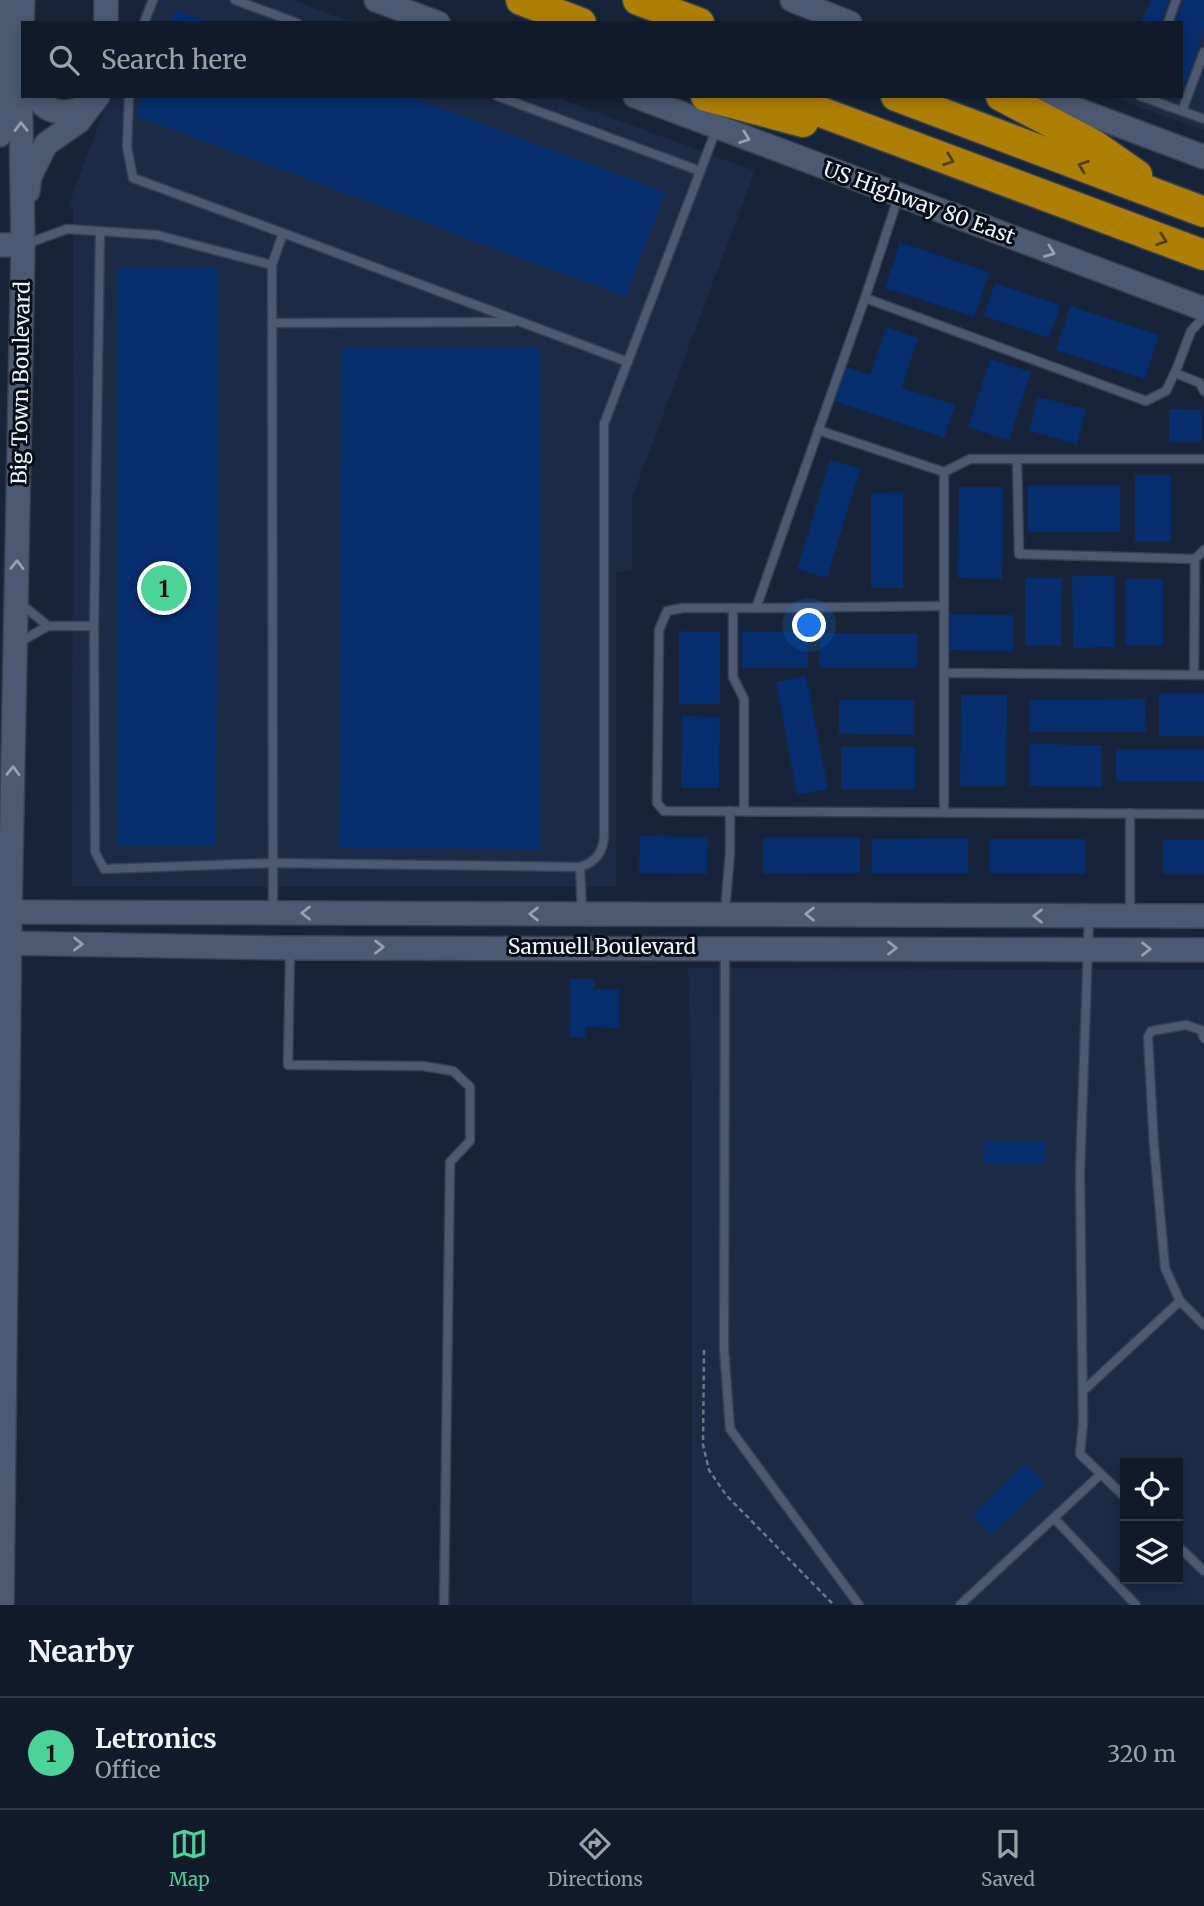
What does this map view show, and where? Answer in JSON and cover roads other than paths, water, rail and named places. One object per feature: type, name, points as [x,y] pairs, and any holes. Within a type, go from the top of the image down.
[{"type":"highway","points":[[521,0],[577,21]]},
{"type":"highway","points":[[638,0],[694,21]]},
{"type":"highway","points":[[713,98],[794,121],[885,136]]},
{"type":"highway","points":[[783,98],[1204,255]]},
{"type":"highway","points":[[901,98],[1204,212]]},
{"type":"highway","points":[[1005,98],[1094,145],[1170,199]]},
{"type":"main road","points":[[0,135],[4,0]]},
{"type":"main road","name":"Big Town Boulevard","points":[[22,21],[23,0]]},
{"type":"main road","points":[[106,0],[106,21]]},
{"type":"main road","points":[[376,0],[433,21]]},
{"type":"main road","points":[[792,0],[845,21]]},
{"type":"main road","name":"Big Town Boulevard","points":[[2,1605],[5,912],[16,599],[13,530],[23,244],[21,98]]},
{"type":"main road","points":[[37,98],[47,108],[70,113],[78,111],[97,98]]},
{"type":"main road","points":[[23,214],[30,176],[46,144],[79,121],[97,98]]},
{"type":"main road","name":"US Highway 80 East","points":[[640,98],[1204,309]]},
{"type":"main road","points":[[1046,98],[1204,157]]},
{"type":"main road","points":[[0,245],[23,244]]},
{"type":"main road","name":"Samuell Boulevard","points":[[5,912],[1204,916]]},
{"type":"main road","points":[[582,914],[582,947]]},
{"type":"main road","points":[[724,914],[726,947]]},
{"type":"main road","name":"Samuell Boulevard","points":[[5,943],[290,948],[1204,950]]},
{"type":"lane","points":[[145,21],[153,0]]},
{"type":"lane","points":[[235,0],[292,21]]},
{"type":"lane","points":[[1169,21],[1176,0]]},
{"type":"lane","points":[[1182,111],[1204,52]]},
{"type":"lane","points":[[129,98],[127,147],[134,178],[628,362]]},
{"type":"lane","points":[[502,98],[700,171]]},
{"type":"lane","points":[[1146,98],[1204,119]]},
{"type":"lane","points":[[100,232],[94,626],[95,852],[104,869],[273,863],[580,867],[596,859],[604,843],[604,424],[717,127]]},
{"type":"lane","points":[[756,608],[900,195]]},
{"type":"lane","points":[[23,244],[68,229],[157,235],[272,265]]},
{"type":"lane","points":[[273,913],[272,265],[283,233]]},
{"type":"lane","points":[[864,298],[1146,401],[1166,391],[1191,331],[1204,317]]},
{"type":"lane","points":[[272,323],[520,322]]},
{"type":"lane","points":[[1175,373],[1200,383],[1204,391]]},
{"type":"lane","points":[[818,430],[944,472],[970,459],[1204,459]]},
{"type":"lane","points":[[1017,459],[1018,554],[1195,559]]},
{"type":"lane","points":[[944,472],[944,812]]},
{"type":"lane","points":[[1194,675],[1195,559],[1204,550]]},
{"type":"lane","points":[[16,599],[48,626]]},
{"type":"lane","points":[[944,606],[684,608],[667,611],[659,631],[657,803],[664,811],[1204,814]]},
{"type":"lane","points":[[733,608],[733,677],[744,699],[744,811]]},
{"type":"lane","points":[[15,645],[48,626],[94,626]]},
{"type":"lane","points":[[944,673],[1204,675]]},
{"type":"lane","points":[[724,914],[730,853],[730,811]]},
{"type":"lane","points":[[1130,813],[1130,916]]},
{"type":"lane","points":[[580,867],[582,914]]},
{"type":"lane","points":[[1089,917],[1080,1173],[1083,1391],[1080,1454],[1120,1492]]},
{"type":"lane","points":[[726,947],[724,1348],[730,1429],[859,1605]]},
{"type":"lane","points":[[290,948],[288,1065],[424,1066],[453,1071],[470,1087],[470,1141],[450,1162],[444,1605]]},
{"type":"lane","points":[[1204,1038],[1201,1030],[1186,1025],[1151,1031],[1148,1037],[1152,1124],[1165,1268],[1180,1301],[1204,1325]]},
{"type":"lane","points":[[1083,1391],[1180,1301]]},
{"type":"lane","points":[[960,1605],[1101,1474]]},
{"type":"lane","points":[[1054,1518],[1136,1605]]},
{"type":"lane","points":[[1183,1551],[1204,1571]]},
{"type":"place","name":"Letronics","points":[[164,588]]}]
